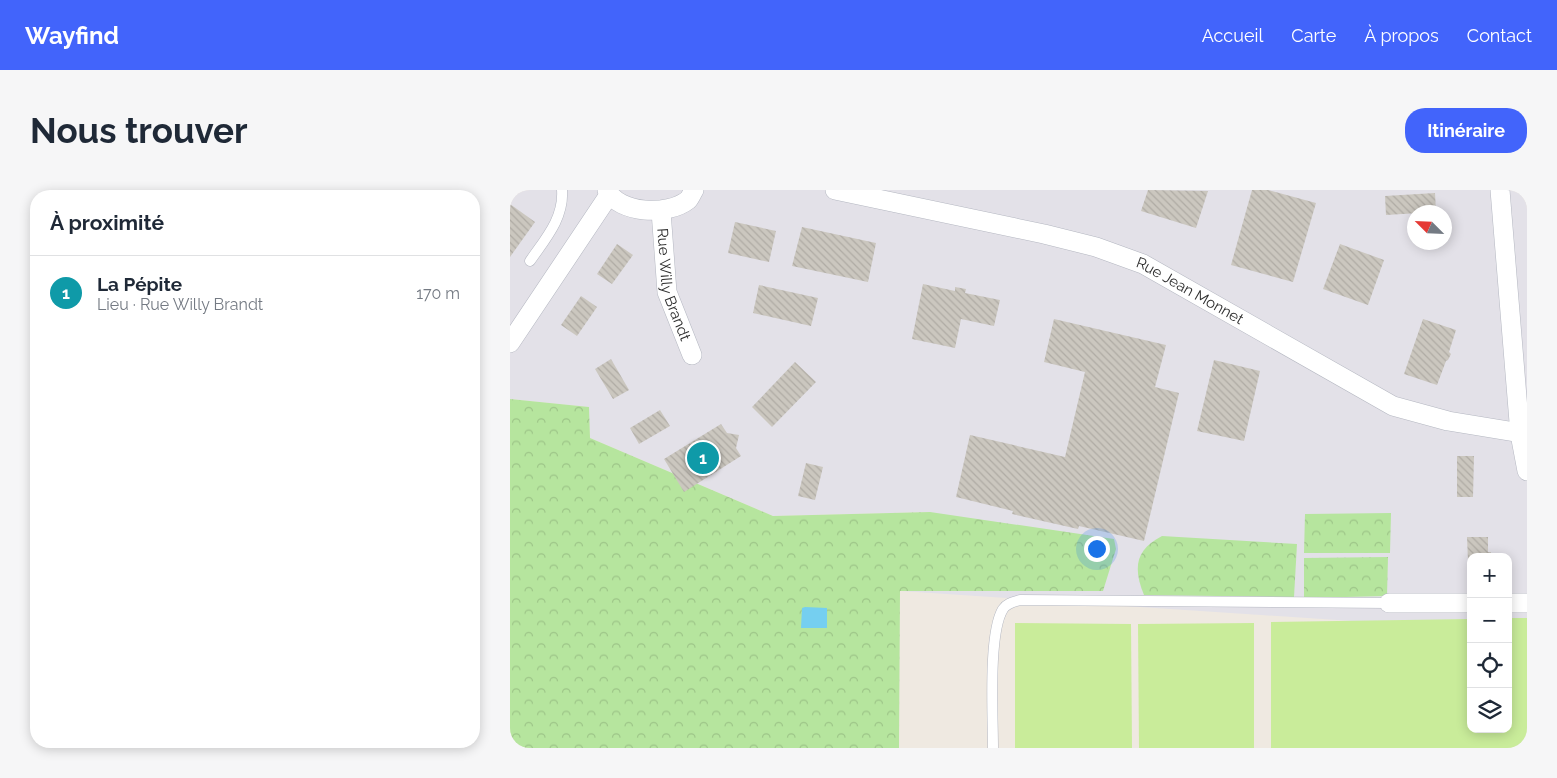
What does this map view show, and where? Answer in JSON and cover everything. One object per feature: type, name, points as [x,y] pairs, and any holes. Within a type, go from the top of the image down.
[{"type":"street","points":[[510,344],[608,192],[628,208],[661,211],[688,200],[694,190]]},
{"type":"street","name":"Rue Jean Monnet","points":[[835,190],[1044,234],[1096,247],[1144,264],[1393,406],[1448,422],[1523,434]]},
{"type":"street","points":[[1500,190],[1527,471]]},
{"type":"street","name":"Rue Willy Brandt","points":[[661,211],[667,292],[692,355]]},
{"type":"street","points":[[1390,603],[1467,603]]},
{"type":"street","points":[[1512,603],[1527,603]]},
{"type":"lane","points":[[530,261],[557,222],[562,209],[562,190]]},
{"type":"lane","points":[[992,748],[994,632],[1004,608],[1010,603],[1020,600],[1390,603]]},
{"type":"shaded area","points":[[510,190],[1527,190],[1527,633],[1512,632],[1512,553],[1467,553],[1467,629],[901,591],[930,512],[773,516],[590,438],[588,407],[510,399]]},
{"type":"green space","points":[[510,399],[589,407],[590,438],[773,516],[930,512],[1114,539],[1116,549],[1103,591],[900,591],[899,748],[510,748]]},
{"type":"green space","points":[[1391,513],[1390,553],[1304,553],[1305,514]]},
{"type":"green space","points":[[1162,536],[1297,544],[1294,597],[1144,595],[1138,576],[1139,561],[1146,547]]},
{"type":"green space","points":[[1388,557],[1387,596],[1304,598],[1304,558]]},
{"type":"green space","points":[[1512,618],[1527,618],[1527,748],[1271,748],[1271,622],[1467,619],[1467,733],[1512,733]]},
{"type":"green space","points":[[1015,623],[1131,624],[1132,748],[1015,748]]},
{"type":"green space","points":[[1254,623],[1254,748],[1139,748],[1138,624]]},
{"type":"water","points":[[802,608],[827,608],[827,628],[801,628]]},
{"type":"building","points":[[1148,190],[1208,191],[1196,228],[1141,211]]},
{"type":"building","points":[[1252,190],[1268,190],[1316,203],[1293,282],[1231,265]]},
{"type":"building","points":[[1435,193],[1436,205],[1407,205],[1407,214],[1386,215],[1385,196]]},
{"type":"building","points":[[510,204],[535,222],[510,257]]},
{"type":"building","points":[[735,222],[776,231],[769,262],[728,253]]},
{"type":"building","points":[[802,227],[876,243],[868,282],[792,266]]},
{"type":"building","points":[[617,244],[633,255],[612,284],[597,274]]},
{"type":"building","points":[[1340,244],[1384,260],[1368,305],[1323,289]]},
{"type":"building","points":[[923,284],[955,291],[955,287],[966,289],[965,293],[1000,300],[994,326],[961,319],[955,348],[912,339]]},
{"type":"building","points":[[759,285],[818,298],[811,326],[753,313]]},
{"type":"building","points":[[581,296],[597,307],[577,336],[561,325]]},
{"type":"building","points":[[1054,319],[1166,345],[1155,387],[1179,393],[1144,541],[1079,526],[1078,529],[1012,514],[1013,511],[956,497],[970,435],[1065,457],[1085,372],[1044,362]]},
{"type":"building","points":[[1423,319],[1456,330],[1449,352],[1451,354],[1446,361],[1437,385],[1404,374]]},
{"type":"building","points":[[611,359],[629,390],[613,399],[595,369]]},
{"type":"building","points":[[1214,360],[1260,371],[1244,441],[1197,431]]},
{"type":"building","points":[[795,362],[816,382],[772,427],[752,407]]},
{"type":"building","points":[[660,410],[670,426],[639,444],[630,428]]},
{"type":"building","points":[[721,424],[727,433],[739,435],[736,448],[741,456],[684,492],[664,459]]},
{"type":"building","points":[[1457,456],[1474,456],[1473,497],[1457,497]]},
{"type":"building","points":[[806,463],[823,467],[815,500],[798,496]]},
{"type":"building","points":[[1467,537],[1488,537],[1488,552],[1491,553],[1468,553]]},
{"type":"place","name":"La Pépite","points":[[703,458]]}]
